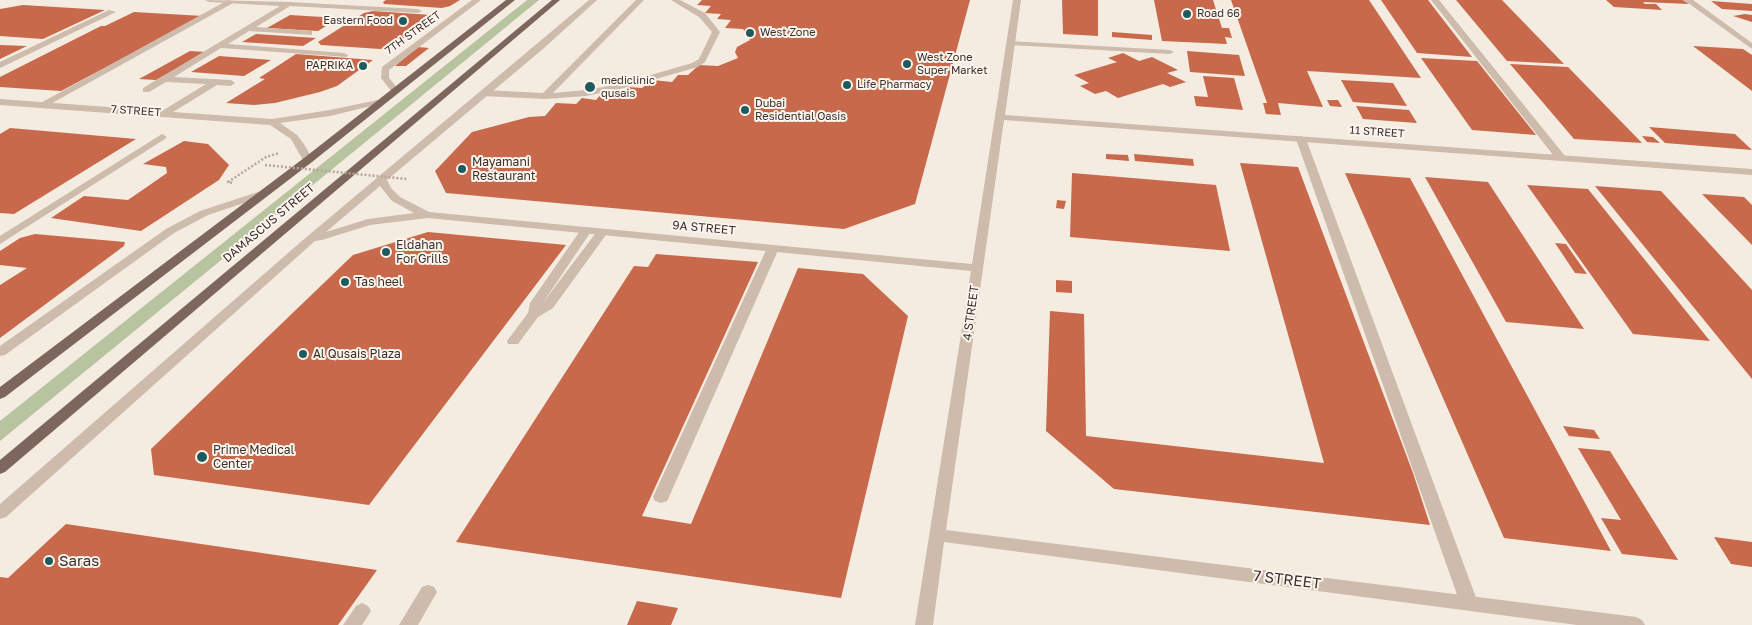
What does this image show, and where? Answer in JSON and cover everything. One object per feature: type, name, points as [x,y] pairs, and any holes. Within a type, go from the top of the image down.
[{"type":"main road","name":"DAMASCUS STREET","points":[[0,394],[308,160],[511,0]]},
{"type":"main road","name":"DAMASCUS STREET","points":[[0,468],[556,0]]},
{"type":"street","points":[[209,0],[418,11]]},
{"type":"street","name":"7TH STREET","points":[[396,91],[385,78],[385,69],[477,0]]},
{"type":"street","points":[[0,513],[307,242],[592,0]]},
{"type":"street","points":[[545,96],[640,0]]},
{"type":"street","points":[[484,93],[545,96],[586,93],[621,86],[684,69],[702,60],[716,32],[702,15],[675,0]]},
{"type":"street","name":"4 STREET","points":[[924,625],[1017,0]]},
{"type":"street","points":[[1435,0],[1561,158]]},
{"type":"street","points":[[1688,0],[1752,47]]},
{"type":"street","points":[[42,104],[231,2]]},
{"type":"street","points":[[146,90],[289,4]]},
{"type":"street","points":[[0,65],[112,12]]},
{"type":"street","points":[[248,29],[309,33]]},
{"type":"street","points":[[1011,43],[1170,52]]},
{"type":"street","points":[[220,46],[344,55]]},
{"type":"street","points":[[163,80],[231,83]]},
{"type":"street","points":[[166,113],[216,82]]},
{"type":"street","name":"7 STREET","points":[[0,102],[272,122],[330,113],[384,100]]},
{"type":"street","name":"11 STREET","points":[[1000,117],[1752,172]]},
{"type":"street","points":[[272,122],[290,134],[302,146],[308,160]]},
{"type":"street","points":[[0,240],[162,137]]},
{"type":"street","points":[[1301,138],[1469,604]]},
{"type":"street","name":"9A STREET","points":[[381,179],[387,190],[396,199],[428,215]]},
{"type":"street","points":[[0,352],[170,231],[204,213],[264,193]]},
{"type":"street","name":"9A STREET","points":[[307,242],[368,222],[428,215],[977,268]]},
{"type":"street","points":[[534,314],[536,303],[586,230]]},
{"type":"street","points":[[0,232],[12,233]]},
{"type":"street","points":[[513,341],[534,314],[549,305],[602,232]]},
{"type":"street","points":[[661,497],[773,248]]},
{"type":"street","name":"7 STREET","points":[[938,535],[1636,625]]},
{"type":"street","points":[[408,625],[428,592]]},
{"type":"path","points":[[234,183],[228,182],[266,157],[302,146]]},
{"type":"path","points":[[259,170],[265,166],[407,179]]},
{"type":"green space","points":[[527,0],[539,0],[0,441],[0,421]]},
{"type":"building","points":[[386,0],[460,0],[442,8],[384,4],[383,2]]},
{"type":"building","name":"Dubai Residential Oasis","points":[[702,0],[970,0],[915,204],[844,229],[446,193],[435,171],[472,132],[529,117],[545,116],[556,103],[576,104],[582,98],[596,100],[603,92],[622,93],[628,87],[642,88],[652,80],[672,82],[678,75],[688,75],[699,65],[718,66],[738,58],[735,52],[737,47],[750,40],[743,29],[725,28],[731,20],[717,19],[721,14],[705,13],[711,6],[697,5]]},
{"type":"building","points":[[1062,0],[1098,0],[1098,36],[1063,34]]},
{"type":"building","name":"Road 66","points":[[1154,0],[1213,0],[1222,28],[1229,28],[1232,38],[1225,37],[1227,44],[1162,41]]},
{"type":"building","points":[[1231,0],[1369,0],[1421,78],[1307,71],[1323,107],[1278,103],[1281,115],[1266,114],[1263,103],[1267,103]]},
{"type":"building","points":[[1381,0],[1428,0],[1472,57],[1417,53]]},
{"type":"building","points":[[1456,0],[1502,0],[1564,64],[1507,61]]},
{"type":"building","points":[[1606,0],[1683,0],[1689,4],[1643,2],[1645,4],[1656,4],[1662,10],[1614,7]]},
{"type":"building","points":[[1711,1],[1752,4],[1752,11],[1722,9]]},
{"type":"building","points":[[23,5],[105,10],[43,39],[0,36],[0,9]]},
{"type":"building","points":[[373,11],[431,15],[432,18],[391,47],[380,49],[321,45],[318,42],[364,13]]},
{"type":"building","points":[[134,12],[203,16],[61,91],[0,87],[0,77],[101,26],[105,26]]},
{"type":"building","points":[[290,15],[339,18],[318,31],[267,28]]},
{"type":"building","points":[[1752,15],[1752,22],[1733,16]]},
{"type":"building","points":[[1112,32],[1152,35],[1152,40],[1112,37]]},
{"type":"building","points":[[256,34],[316,38],[303,46],[242,42]]},
{"type":"building","points":[[0,45],[27,46],[0,59]]},
{"type":"building","points":[[1693,46],[1743,49],[1752,55],[1752,91]]},
{"type":"building","points":[[418,47],[429,48],[406,66],[395,66]]},
{"type":"building","points":[[190,51],[206,52],[156,80],[139,79]]},
{"type":"building","points":[[1187,51],[1239,55],[1245,76],[1190,72]]},
{"type":"building","points":[[1123,53],[1139,61],[1152,57],[1178,70],[1167,73],[1186,82],[1170,87],[1163,84],[1118,98],[1106,91],[1095,94],[1080,86],[1089,83],[1074,75],[1117,62],[1108,58]]},
{"type":"building","points":[[296,54],[373,60],[337,86],[320,92],[275,103],[254,105],[226,103],[265,79],[259,78]]},
{"type":"building","points":[[219,56],[271,60],[244,76],[191,72]]},
{"type":"building","points":[[1421,58],[1477,61],[1536,135],[1472,130]]},
{"type":"building","points":[[1510,64],[1568,67],[1642,143],[1574,139]]},
{"type":"building","points":[[1203,76],[1234,78],[1243,110],[1196,106],[1194,96],[1208,97]]},
{"type":"building","points":[[1341,80],[1393,83],[1407,106],[1353,102]]},
{"type":"building","points":[[1327,100],[1338,100],[1342,107],[1330,106]]},
{"type":"building","points":[[1356,106],[1409,110],[1417,123],[1363,119]]},
{"type":"building","points":[[1649,127],[1735,134],[1752,150],[1665,143]]},
{"type":"building","points":[[10,128],[136,139],[14,214],[0,213],[0,134]]},
{"type":"building","points":[[1642,136],[1653,137],[1660,143],[1647,142]]},
{"type":"building","points":[[184,141],[208,144],[229,165],[219,180],[141,231],[51,218],[84,196],[128,200],[167,173],[166,167],[143,164]]},
{"type":"building","points":[[1106,154],[1128,155],[1129,161],[1106,159]]},
{"type":"building","points":[[1134,154],[1193,159],[1194,166],[1135,161]]},
{"type":"building","points":[[1240,163],[1298,167],[1413,473],[1430,525],[1114,489],[1046,431],[1050,311],[1084,314],[1086,436],[1324,463]]},
{"type":"building","points":[[1072,173],[1216,185],[1230,251],[1070,237]]},
{"type":"building","points":[[1345,173],[1410,178],[1611,551],[1504,538]]},
{"type":"building","points":[[1425,177],[1488,182],[1584,329],[1506,322]]},
{"type":"building","points":[[1527,185],[1588,189],[1710,341],[1633,334]]},
{"type":"building","points":[[1595,186],[1661,191],[1752,290],[1752,379]]},
{"type":"building","points":[[1702,194],[1744,197],[1752,205],[1752,245]]},
{"type":"building","points":[[1057,200],[1066,201],[1064,209],[1056,208]]},
{"type":"building","points":[[428,232],[566,245],[369,505],[154,475],[151,449],[353,255]]},
{"type":"building","points":[[35,234],[125,242],[124,246],[0,338],[0,285],[27,268],[0,265],[0,251],[20,238]]},
{"type":"building","points":[[1555,243],[1566,244],[1587,274],[1575,273]]},
{"type":"building","points":[[656,254],[758,262],[642,516],[691,524],[798,268],[863,274],[908,316],[841,598],[456,542],[634,266],[648,267]]},
{"type":"building","points":[[1056,280],[1072,281],[1072,293],[1056,292]]},
{"type":"building","points":[[1563,426],[1594,430],[1600,439],[1569,436]]},
{"type":"building","points":[[1578,448],[1610,451],[1678,560],[1622,554],[1601,518],[1621,520]]},
{"type":"building","points":[[66,524],[377,570],[338,625],[0,625],[0,577],[8,578]]},
{"type":"building","points":[[1714,537],[1752,542],[1752,567],[1731,564]]},
{"type":"building","points":[[637,601],[678,608],[671,625],[627,625]]},
{"type":"place","name":"Road 66","points":[[1187,14]]},
{"type":"place","name":"Eastern Food","points":[[403,21]]},
{"type":"place","name":"West Zone","points":[[750,33]]},
{"type":"place","name":"West Zone Super Market","points":[[907,64]]},
{"type":"place","name":"PAPRIKA","points":[[363,66]]},
{"type":"place","name":"Life Pharmacy","points":[[847,85]]},
{"type":"place","name":"mediclinic qusais","points":[[590,87]]},
{"type":"place","name":"Dubai Residential Oasis","points":[[745,110]]},
{"type":"place","name":"Mayamani Restaurant","points":[[462,169]]},
{"type":"place","name":"Eldahan For Grills","points":[[386,252]]},
{"type":"place","name":"Tas heel","points":[[345,282]]},
{"type":"place","name":"Al Qusais Plaza","points":[[303,354]]},
{"type":"place","name":"Prime Medical Center","points":[[202,457]]},
{"type":"place","name":"Saras","points":[[49,561]]}]
